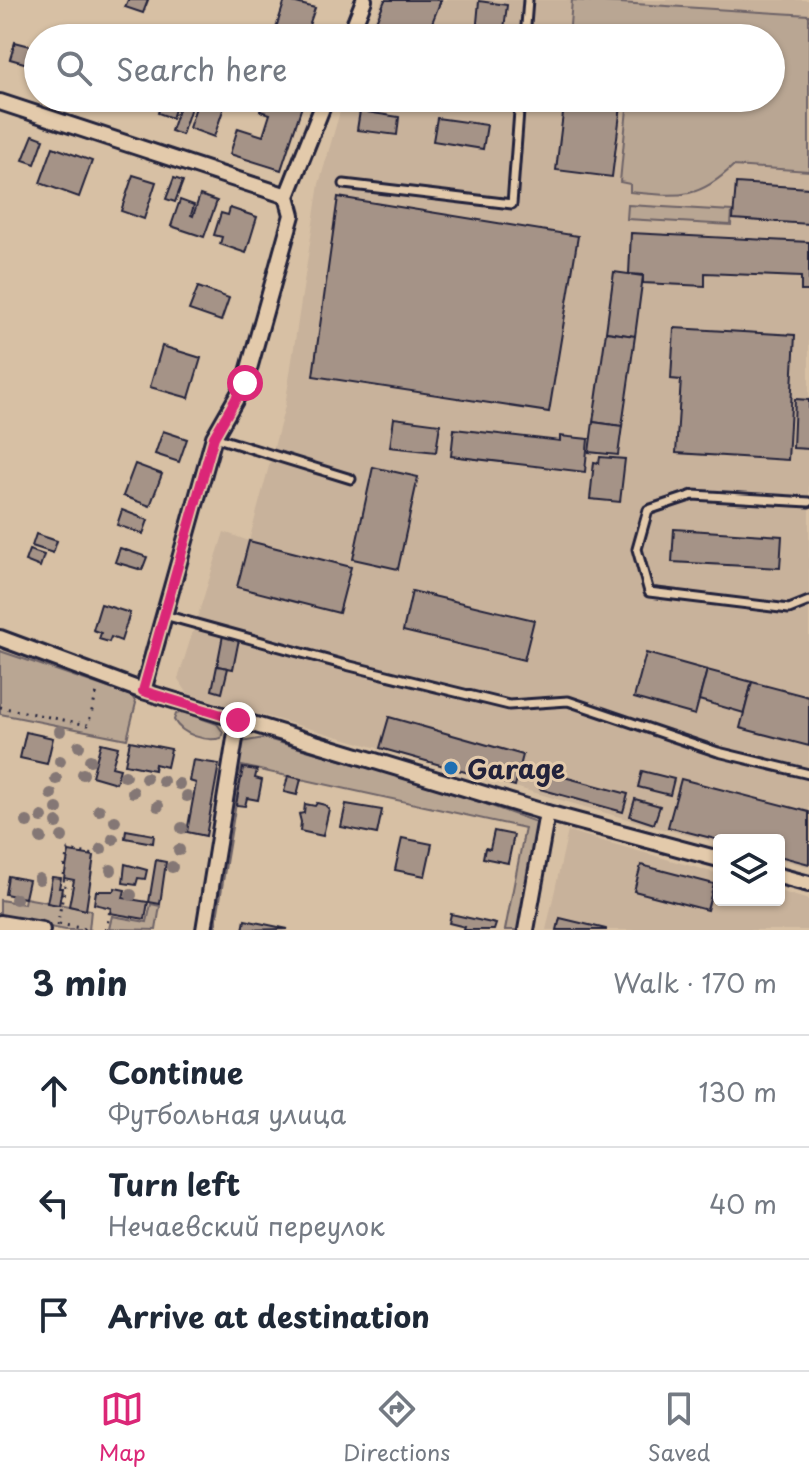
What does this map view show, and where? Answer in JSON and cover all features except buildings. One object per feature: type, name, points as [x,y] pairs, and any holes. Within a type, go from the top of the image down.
[{"type":"street","points":[[355,24],[364,0]]},
{"type":"street","points":[[0,102],[24,110]]},
{"type":"street","points":[[31,112],[287,196]]},
{"type":"street","points":[[143,691],[214,437],[245,383],[292,215],[287,196],[320,112]]},
{"type":"street","points":[[0,638],[143,691],[547,813],[713,857]]},
{"type":"street","points":[[204,930],[238,720]]},
{"type":"street","points":[[526,930],[547,813]]},
{"type":"street","points":[[785,878],[809,884]]},
{"type":"street","points":[[6,926],[42,930]]},
{"type":"lane","points":[[526,24],[528,0]]},
{"type":"lane","points":[[344,184],[512,204],[519,112]]},
{"type":"lane","points":[[214,437],[351,479]]},
{"type":"lane","points":[[809,502],[693,495],[648,510],[637,549],[649,592],[789,609],[809,601]]},
{"type":"lane","points":[[164,615],[342,664],[509,705],[568,701],[718,752],[809,774]]},
{"type":"path","points":[[0,707],[88,725],[102,674]]},
{"type":"path","points":[[56,930],[66,880],[62,880],[68,850],[95,855]]},
{"type":"path","points":[[106,930],[110,910]]},
{"type":"shaded area","points":[[382,0],[809,0],[809,867],[785,861],[785,834],[713,834],[713,842],[188,694],[178,679],[224,532],[249,541],[285,406],[319,184],[340,112],[785,112],[785,24],[373,24]]},
{"type":"shaded area","points":[[572,0],[809,15],[809,171],[733,166],[697,191],[674,195],[630,192],[630,184],[620,182],[627,112],[785,112],[785,24],[570,24]]},
{"type":"shaded area","points":[[628,205],[732,211],[731,225],[627,219]]},
{"type":"shaded area","points":[[0,651],[132,696],[136,703],[127,739],[0,714]]},
{"type":"shaded area","points":[[183,712],[217,724],[223,732],[221,738],[202,738],[183,730],[174,720],[176,714]]},
{"type":"shaded area","points":[[264,738],[449,791],[536,822],[541,827],[522,930],[505,930],[525,828],[242,766],[215,930],[210,930],[241,742]]},
{"type":"shaded area","points":[[568,831],[713,872],[713,906],[785,906],[785,893],[809,900],[809,930],[546,930]]},
{"type":"shaded area","points":[[25,898],[91,910],[89,930],[66,930],[0,918],[0,900],[24,904]]},
{"type":"shaded area","points":[[151,904],[160,906],[156,930],[109,929],[112,916],[147,922]]},
{"type":"place","name":"Garage","points":[[451,768]]},
{"type":"route","points":[[238,720],[143,691],[214,437],[245,383]]}]
